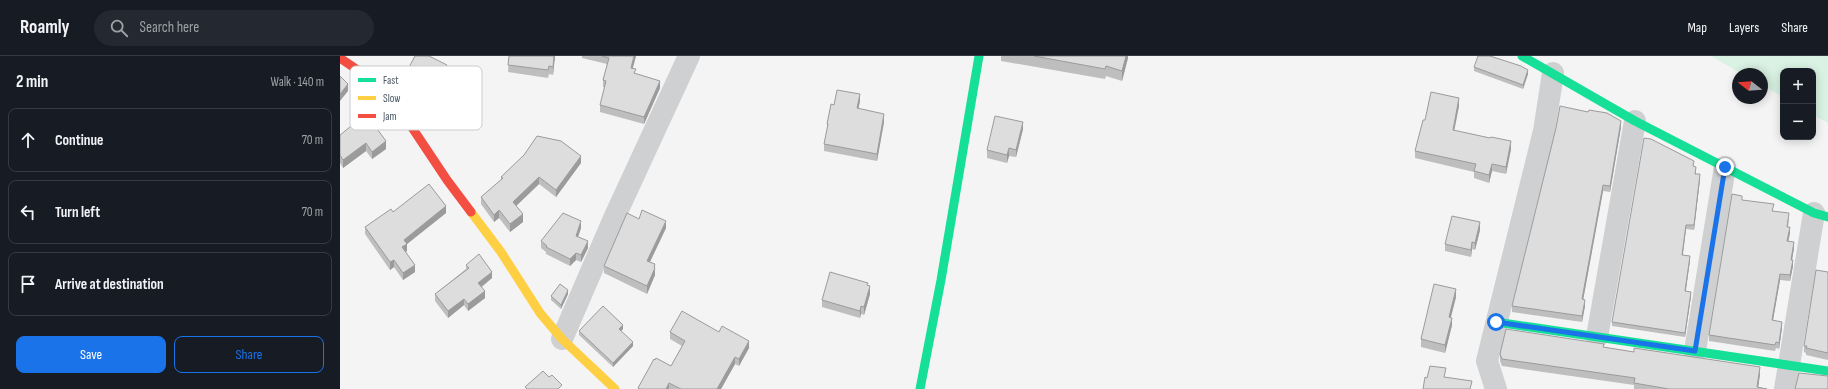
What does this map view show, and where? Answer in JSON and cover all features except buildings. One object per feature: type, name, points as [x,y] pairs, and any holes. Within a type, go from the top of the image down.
[{"type":"street","points":[[562,339],[615,216],[688,56]]},
{"type":"street","points":[[920,389],[942,272],[979,56]]},
{"type":"street","points":[[1522,56],[1635,121],[1821,215],[1785,389]]},
{"type":"street","points":[[340,58],[352,66]]},
{"type":"street","points":[[1501,388],[1487,361],[1544,131],[1553,73]]},
{"type":"street","points":[[1597,337],[1635,121]]},
{"type":"street","points":[[414,130],[447,180],[501,252],[540,313],[562,339],[616,389]]},
{"type":"street","points":[[1695,351],[1725,167]]},
{"type":"street","points":[[1496,322],[1828,371]]},
{"type":"green space","points":[[1711,56],[1828,56],[1828,123],[1816,117],[1816,68],[1780,68],[1780,95],[1768,88],[1768,68],[1732,68]]},
{"type":"traffic: fast","points":[[920,389],[941,280],[979,56]]},
{"type":"traffic: fast","points":[[1522,56],[1635,121],[1814,213],[1828,217]]},
{"type":"traffic: fast","points":[[1496,322],[1828,371]]},
{"type":"traffic: slow","points":[[471,212],[501,252],[540,313],[562,339],[615,389]]},
{"type":"traffic: jam","points":[[340,58],[352,66]]},
{"type":"traffic: jam","points":[[414,130],[447,180],[471,212]]},
{"type":"route","points":[[1496,322],[1695,351],[1725,167]]}]
